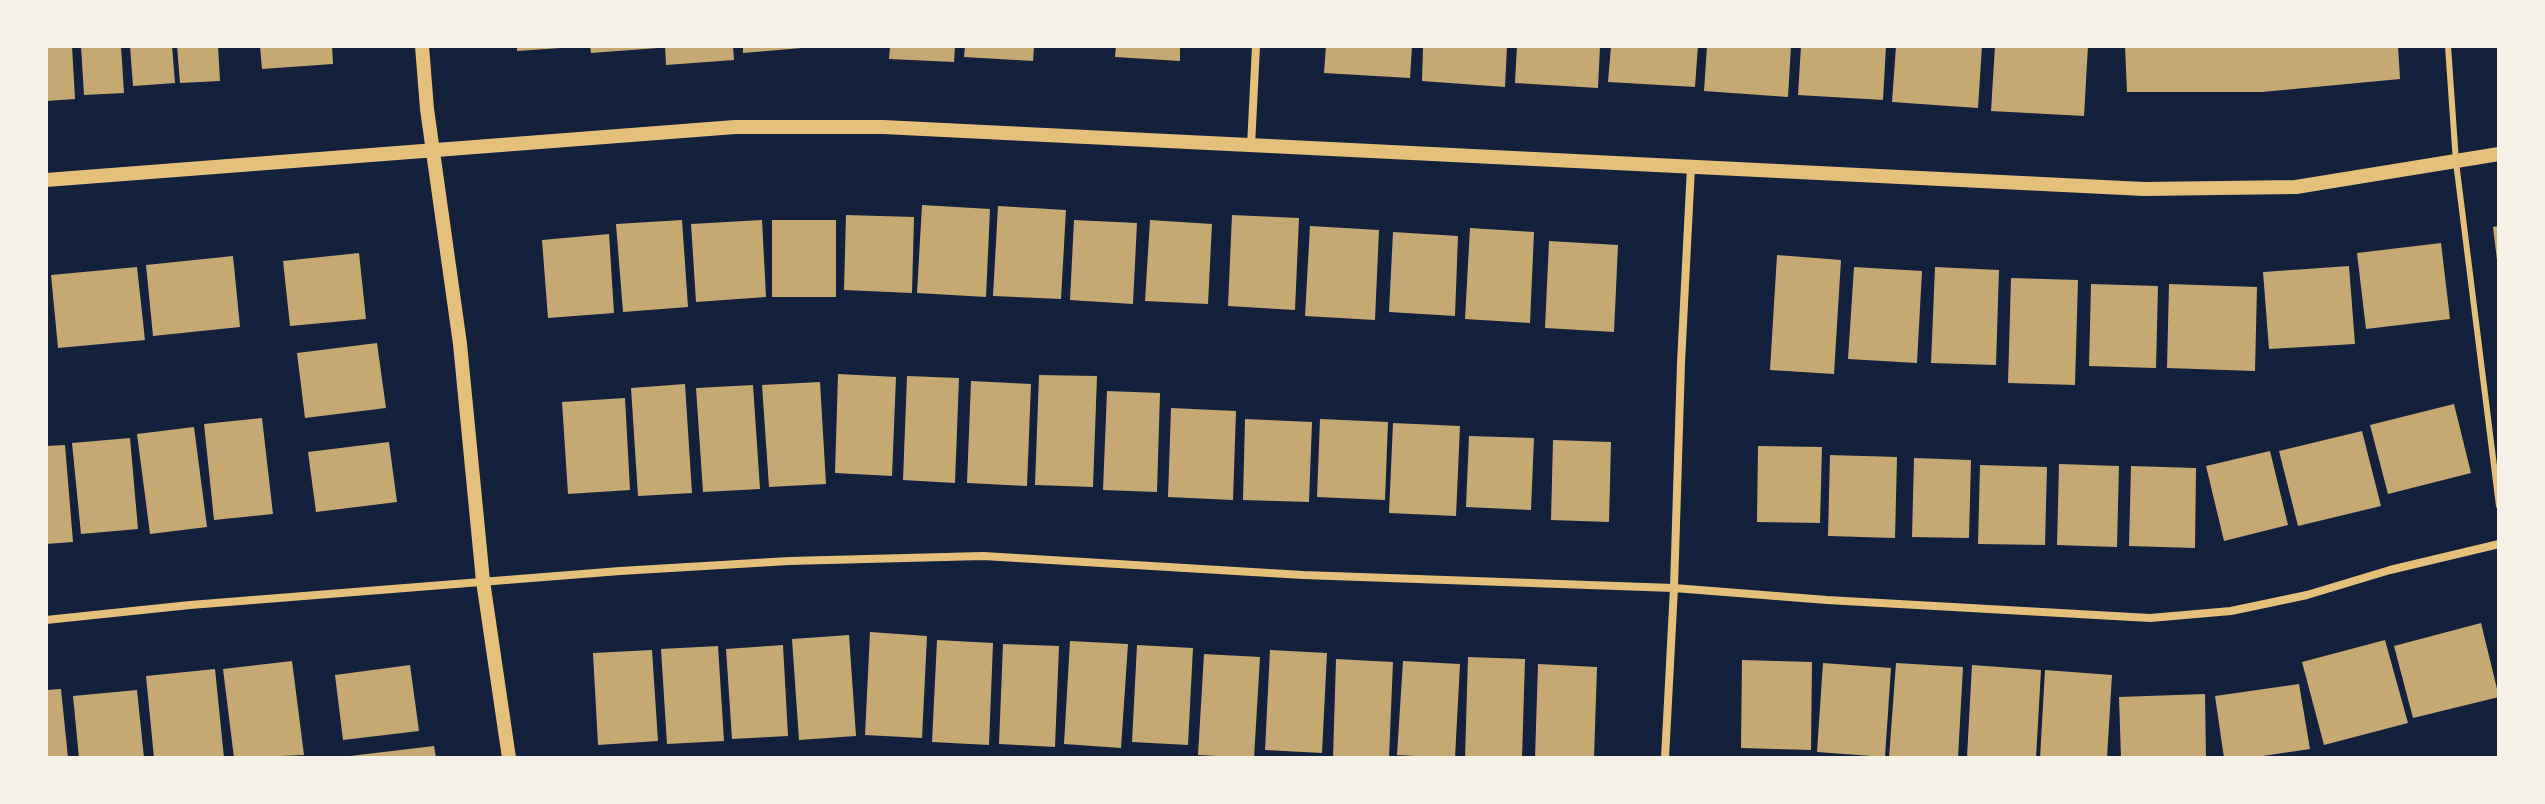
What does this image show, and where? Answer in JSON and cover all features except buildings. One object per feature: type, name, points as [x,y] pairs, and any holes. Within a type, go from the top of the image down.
[{"type":"street","points":[[422,46],[460,344],[483,581],[509,758]]},
{"type":"street","points":[[1251,146],[1256,46]]},
{"type":"street","points":[[46,180],[735,127],[883,127],[2144,189],[2296,187],[2499,154]]},
{"type":"street","points":[[1665,758],[1691,167]]},
{"type":"street","points":[[46,620],[483,581],[789,561],[983,556],[1303,575],[1674,588],[2150,618],[2231,611],[2307,595],[2390,570],[2499,544]]},
{"type":"lane","points":[[2448,46],[2456,162],[2499,506]]}]
